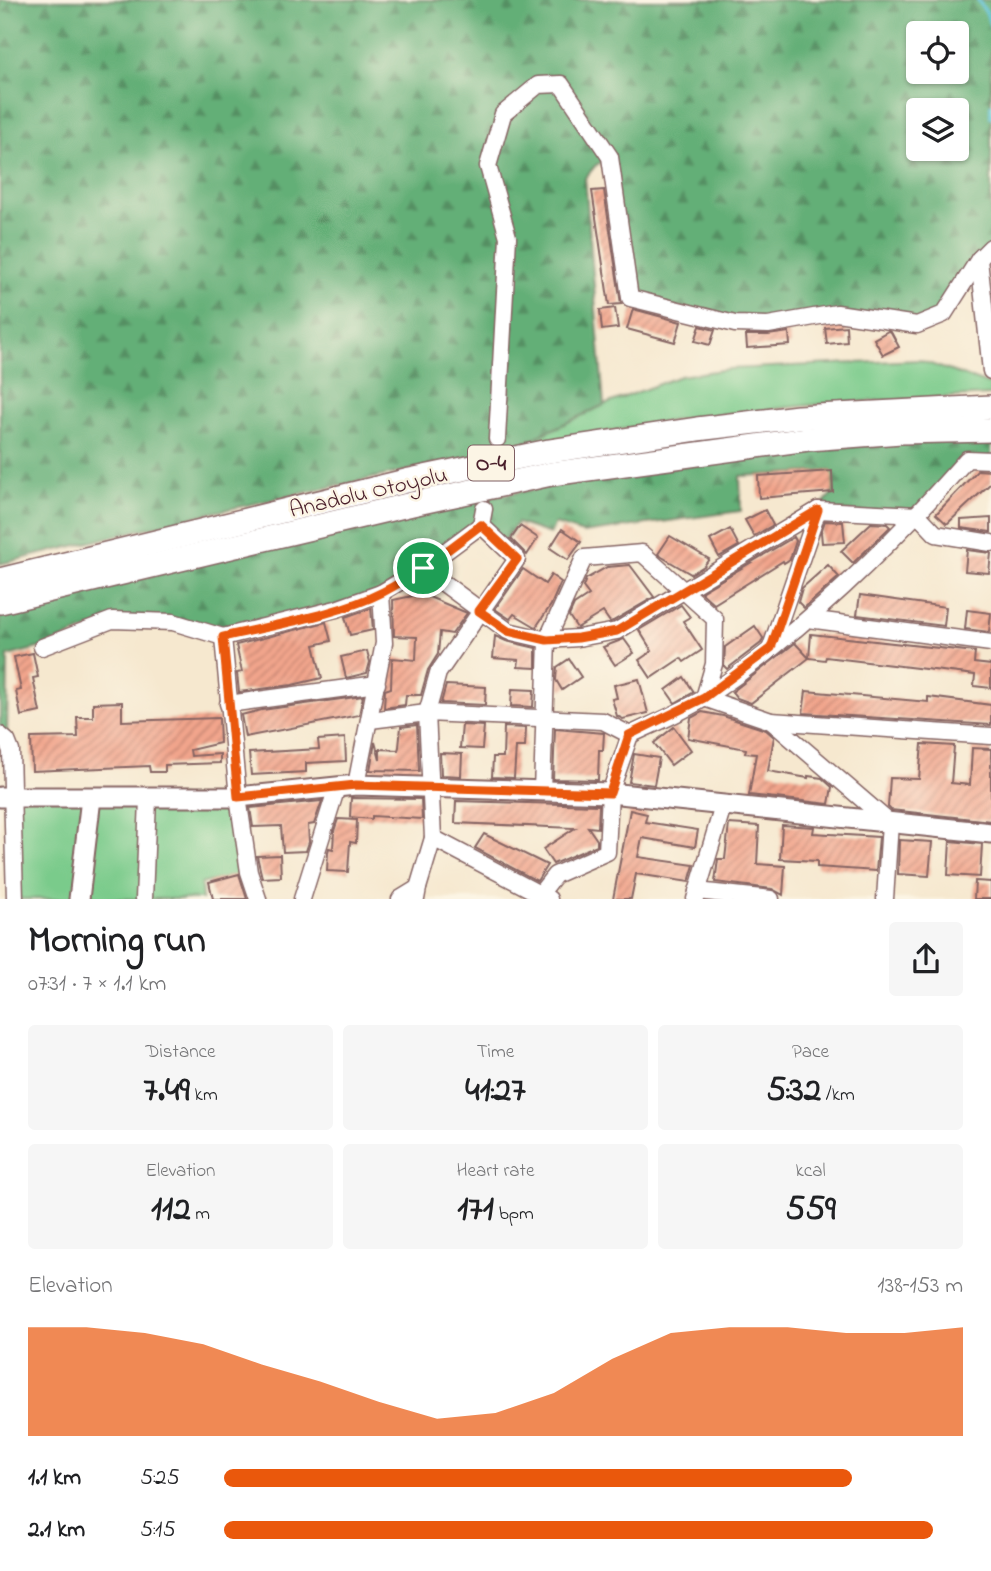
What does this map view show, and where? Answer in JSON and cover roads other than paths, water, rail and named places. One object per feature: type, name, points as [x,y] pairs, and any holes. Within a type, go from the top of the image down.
[{"type":"highway","name":"Anadolu Otoyolu","points":[[0,580],[397,483],[549,451],[798,417],[991,407]]},
{"type":"highway","name":"Anadolu Otoyolu","points":[[0,602],[412,504],[551,474],[808,439],[901,432],[991,430]]},
{"type":"main road","points":[[6,797],[238,797],[347,786],[610,793],[991,833]]},
{"type":"main road","points":[[79,899],[91,798]]},
{"type":"street","points":[[497,439],[508,237],[488,166],[503,114],[538,85],[561,84],[610,157],[629,298],[735,324],[768,325],[837,313],[917,325],[944,314],[979,259],[991,247]]},
{"type":"street","points":[[979,259],[991,371]]},
{"type":"street","points":[[433,838],[541,897],[555,875],[607,852],[610,793],[629,735],[704,698],[771,648],[808,619],[918,515],[967,459],[991,460]]},
{"type":"street","points":[[771,648],[818,510]]},
{"type":"street","points":[[423,568],[508,631],[547,640],[617,631],[818,510],[918,515],[936,534],[991,543]]},
{"type":"street","points":[[42,647],[113,620],[173,622],[223,637],[337,609],[381,593],[423,568],[482,517],[517,559],[438,673],[427,713],[433,838],[417,893],[400,899]]},
{"type":"street","points":[[542,791],[547,640],[584,558],[642,553],[715,619],[714,664],[704,698]]},
{"type":"street","points":[[302,899],[370,720],[384,643],[381,593]]},
{"type":"street","points":[[808,619],[991,643]]},
{"type":"street","points":[[223,637],[238,797],[250,872],[258,899]]},
{"type":"street","points":[[228,704],[377,684]]},
{"type":"street","points":[[704,698],[771,721],[991,736]]},
{"type":"street","points":[[370,720],[427,713],[603,721],[629,735]]},
{"type":"street","points":[[771,721],[890,823],[885,899]]},
{"type":"street","points":[[0,735],[7,741],[11,751],[6,797],[15,899]]},
{"type":"street","points":[[144,899],[148,799]]},
{"type":"street","points":[[723,806],[696,895],[771,899]]},
{"type":"waterway","points":[[978,0],[991,27]]},
{"type":"waterway","points":[[991,105],[991,117]]}]
